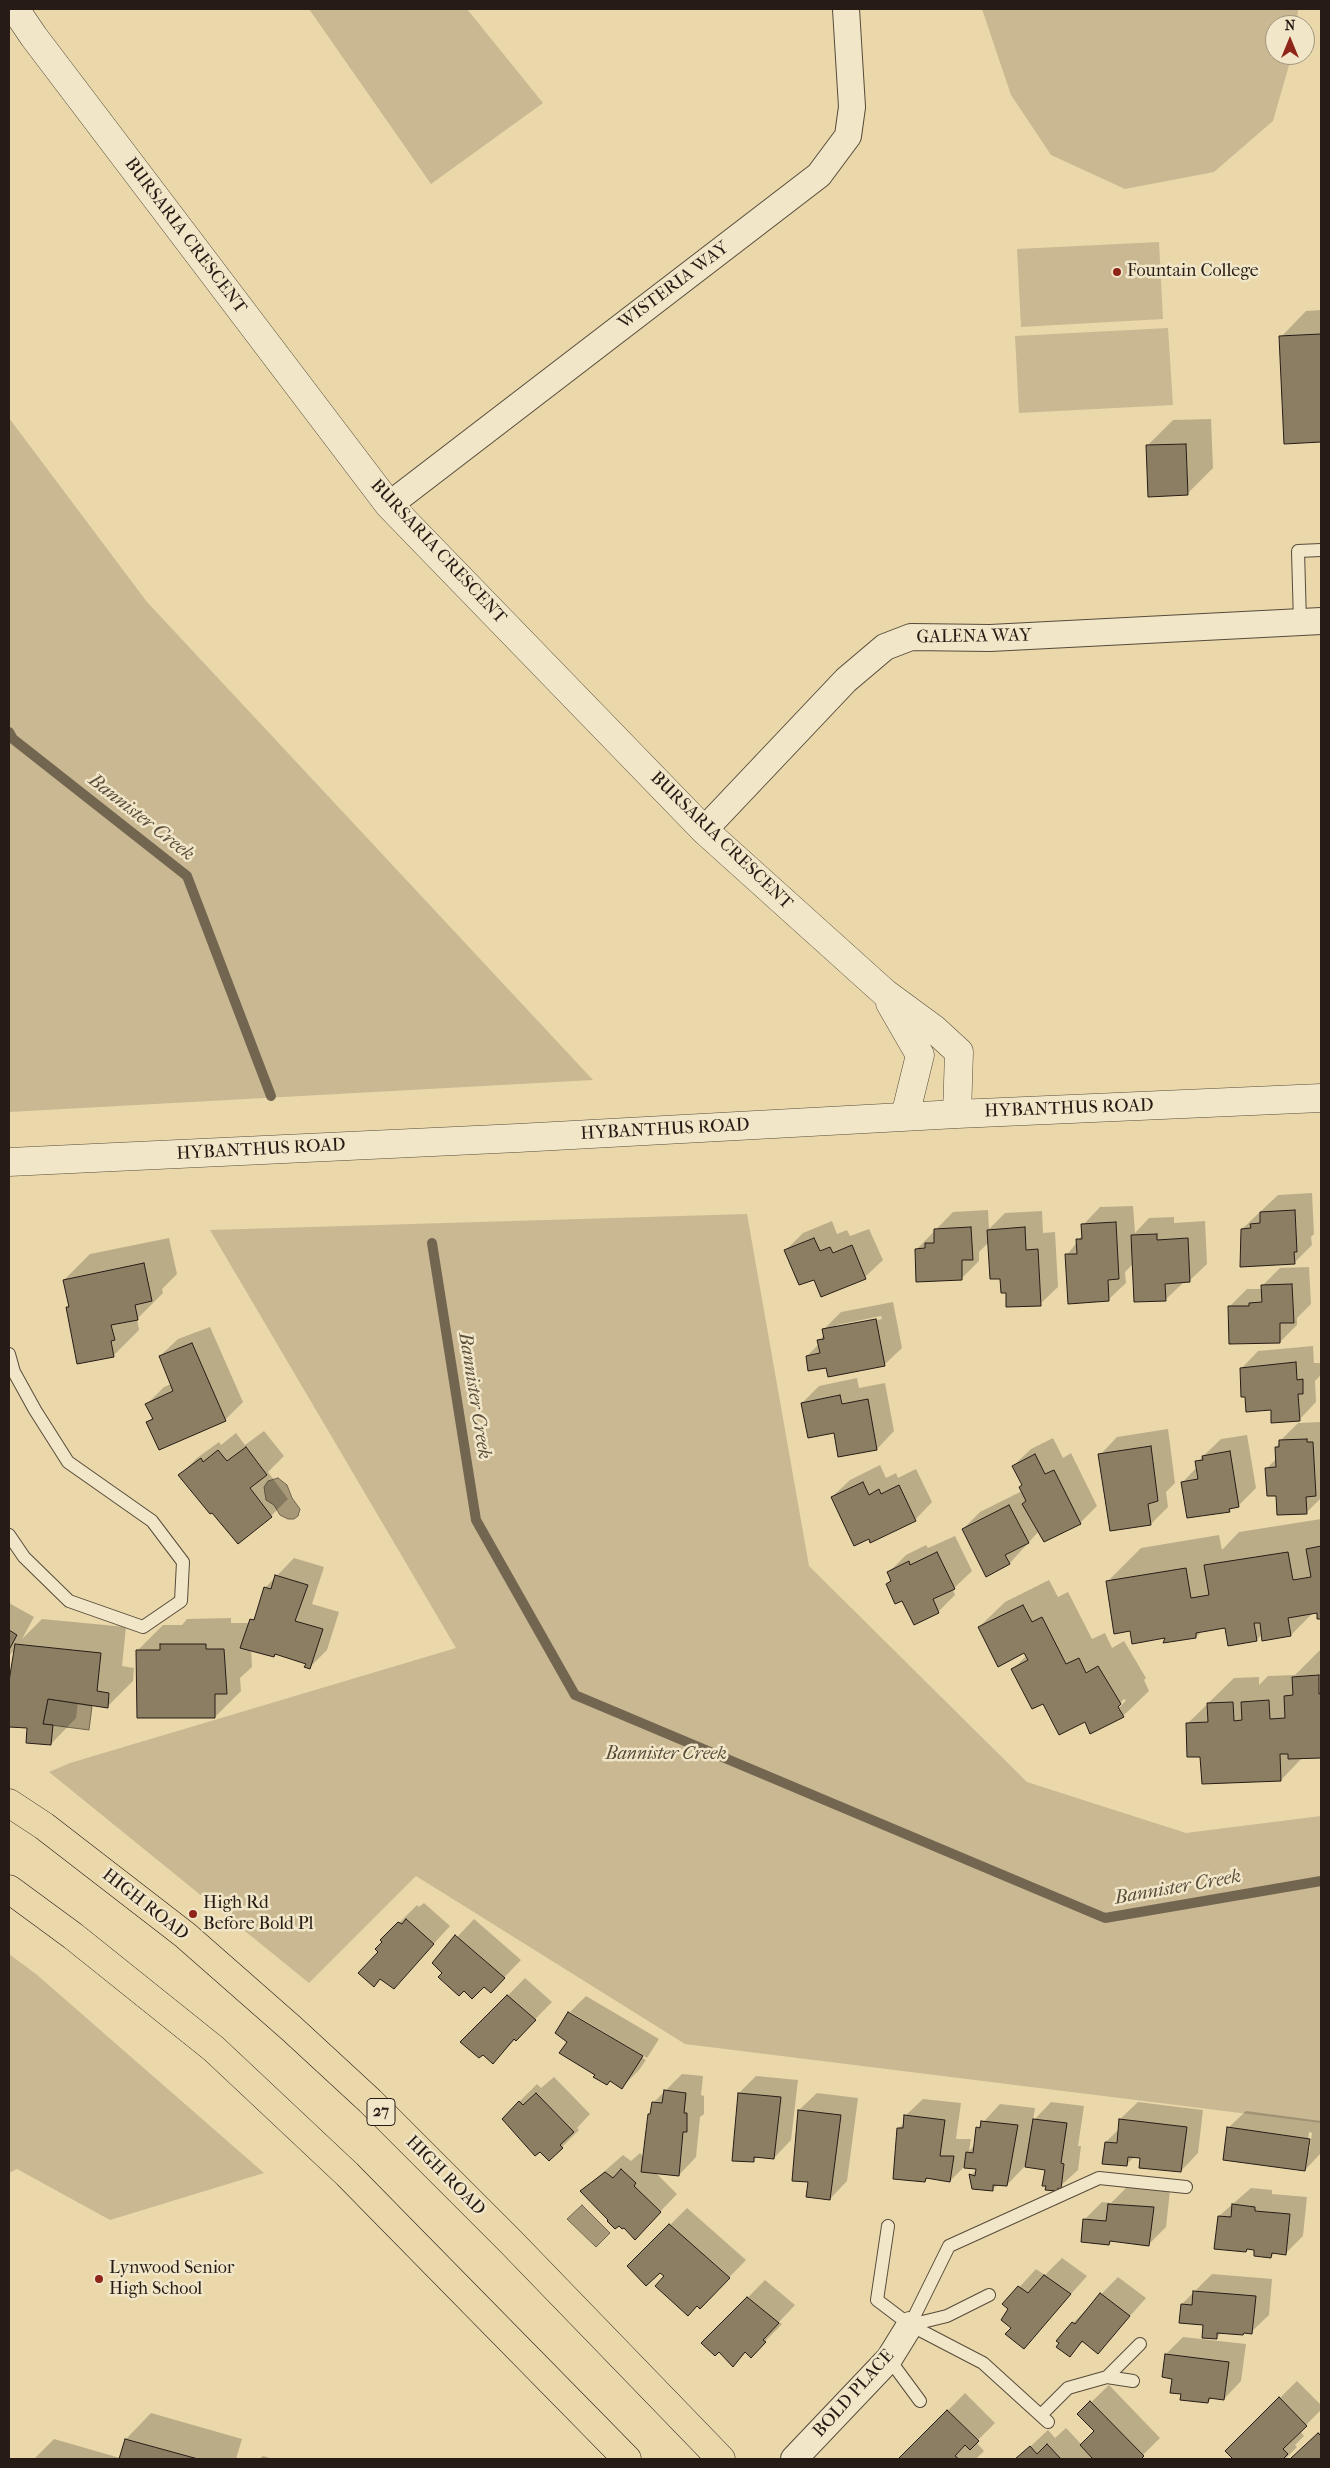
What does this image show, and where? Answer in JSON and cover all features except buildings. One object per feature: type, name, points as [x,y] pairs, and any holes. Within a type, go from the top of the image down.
[{"type":"main road","name":"HIGH ROAD","points":[[9,1802],[44,1826],[185,1935],[292,2029],[370,2101],[721,2459]]},
{"type":"main road","points":[[9,1889],[73,1936],[214,2049],[347,2174],[627,2459]]},
{"type":"street","name":"BURSARIA CRESCENT","points":[[15,9],[40,45],[389,504],[704,830],[885,993],[934,1029],[959,1052],[957,1114]]},
{"type":"street","name":"WISTERIA WAY","points":[[389,504],[819,174],[848,136],[852,106],[846,9]]},
{"type":"street","name":"GALENA WAY","points":[[704,830],[846,680],[885,647],[911,637],[990,638],[1311,622]]},
{"type":"street","name":"BURSARIA CRESCENT","points":[[885,993],[920,1055],[905,1116]]},
{"type":"street","name":"HYBANTHUS ROAD","points":[[9,1162],[518,1138],[905,1116],[1321,1098]]},
{"type":"street","name":"BOLD PLACE","points":[[794,2459],[889,2359],[910,2325]]},
{"type":"lane","points":[[1311,622],[1298,551],[1321,550]]},
{"type":"lane","points":[[9,1354],[14,1372],[35,1410],[68,1462],[152,1521],[183,1562],[181,1601],[143,1627],[70,1601],[24,1558],[9,1535]]},
{"type":"lane","points":[[910,2325],[949,2246],[1099,2178],[1186,2187]]},
{"type":"lane","points":[[888,2226],[877,2300],[910,2325],[983,2363],[1045,2418],[1068,2388],[1107,2377],[1133,2381]]},
{"type":"lane","points":[[910,2325],[947,2316],[988,2295]]},
{"type":"lane","points":[[1107,2377],[1140,2344]]},
{"type":"lane","points":[[889,2359],[920,2401]]},
{"type":"green space","points":[[309,9],[467,9],[543,103],[431,184]]},
{"type":"green space","points":[[982,9],[1298,9],[1298,15],[1265,15],[1265,65],[1289,65],[1273,121],[1214,172],[1125,189],[1051,155],[1011,95]]},
{"type":"green space","points":[[1159,242],[1163,319],[1021,327],[1017,249]]},
{"type":"green space","points":[[1168,328],[1173,405],[1019,413],[1015,336]]},
{"type":"green space","name":"Bannister Creek","points":[[9,418],[147,602],[593,1080],[9,1112]]},
{"type":"green space","name":"Bannister Creek","points":[[747,1214],[809,1566],[1027,1782],[1186,1833],[1321,1816],[1321,2123],[685,2044],[416,1876],[309,1983],[49,1772],[70,1763],[456,1648],[210,1230]]},
{"type":"green space","points":[[9,1954],[36,1974],[264,2173],[110,2220],[17,2169],[9,2173]]},
{"type":"shaded area","points":[[278,1478],[287,1485],[292,1498],[300,1509],[298,1516],[294,1519],[288,1519],[280,1515],[274,1505],[266,1500],[264,1487],[268,1481]]},
{"type":"shaded area","points":[[48,1699],[92,1706],[89,1730],[43,1724]]},
{"type":"shaded area","points":[[582,2205],[610,2233],[596,2247],[567,2219]]},
{"type":"waterway","name":"Bannister Creek","points":[[9,732],[13,739],[187,876],[271,1096]]},
{"type":"waterway","name":"Bannister Creek","points":[[432,1243],[476,1520],[575,1695],[1105,1918],[1321,1881]]},
{"type":"place","name":"Fountain College","points":[[1117,272]]},
{"type":"place","name":"High Rd Before Bold Pl","points":[[193,1914]]},
{"type":"place","name":"Lynwood Senior High School","points":[[99,2279]]}]
